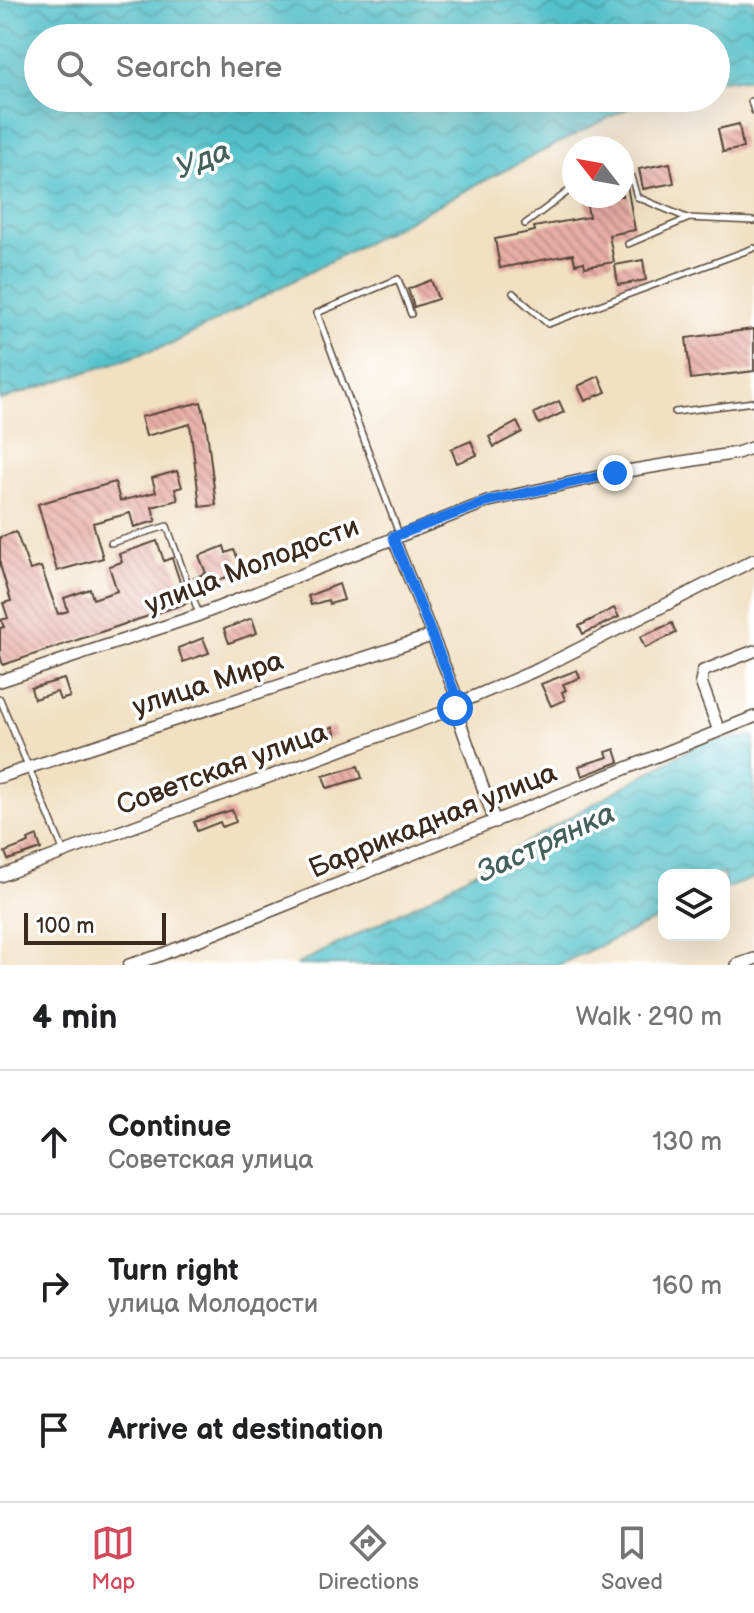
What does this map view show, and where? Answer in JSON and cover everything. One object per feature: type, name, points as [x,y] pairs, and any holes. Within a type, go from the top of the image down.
[{"type":"street","name":"улица Молодости","points":[[0,681],[199,615],[489,501],[615,473],[737,453],[754,447]]},
{"type":"street","points":[[396,536],[495,822]]},
{"type":"street","name":"Советская улица","points":[[0,876],[457,706],[539,669],[754,560]]},
{"type":"street","name":"улица Мира","points":[[0,777],[431,636]]},
{"type":"street","points":[[719,731],[701,682],[703,671],[754,651]]},
{"type":"street","name":"Баррикадная улица","points":[[129,965],[754,717]]},
{"type":"street","points":[[737,965],[754,959]]},
{"type":"lane","points":[[751,101],[754,111]]},
{"type":"lane","points":[[634,187],[637,197],[687,218],[754,221]]},
{"type":"lane","points":[[525,224],[562,196]]},
{"type":"lane","points":[[628,244],[687,218]]},
{"type":"lane","points":[[513,293],[548,324],[754,248]]},
{"type":"lane","points":[[396,536],[317,313],[398,279],[411,314]]},
{"type":"lane","points":[[675,412],[754,402]]},
{"type":"lane","points":[[111,543],[167,526],[199,615]]},
{"type":"lane","points":[[0,699],[64,853]]},
{"type":"water","name":"Уда","points":[[0,0],[754,0],[754,79],[730,80],[730,24],[24,24],[24,112],[620,112],[573,136],[562,136],[562,141],[172,344],[0,400]]},
{"type":"water","name":"Застрянка","points":[[754,736],[754,878],[730,887],[730,869],[658,869],[658,919],[558,965],[296,965],[416,905],[702,742]]},
{"type":"building","points":[[739,124],[743,148],[723,152],[718,129]]},
{"type":"building","points":[[670,163],[674,183],[643,189],[639,169]]},
{"type":"building","points":[[587,208],[631,208],[635,230],[609,235],[614,262],[585,267],[584,262],[575,264],[573,254],[500,268],[495,239],[535,231],[534,227],[589,217]]},
{"type":"building","points":[[643,260],[646,280],[618,285],[615,265]]},
{"type":"building","points":[[431,280],[438,299],[414,307],[408,289]]},
{"type":"building","points":[[754,329],[754,371],[691,379],[686,338]]},
{"type":"building","points":[[599,376],[606,392],[585,401],[578,386]]},
{"type":"building","points":[[559,401],[564,412],[539,424],[534,413]]},
{"type":"building","points":[[201,402],[216,505],[200,507],[190,424],[146,436],[141,417]]},
{"type":"building","points":[[517,422],[522,432],[494,447],[489,437]]},
{"type":"building","points":[[471,441],[477,455],[457,463],[451,449]]},
{"type":"building","points":[[177,471],[182,487],[175,489],[178,500],[152,507],[156,521],[134,527],[130,513],[93,523],[103,558],[57,571],[38,504],[115,482],[120,501],[156,492],[152,478]]},
{"type":"building","points":[[16,532],[30,570],[41,567],[58,614],[68,611],[64,598],[90,589],[93,599],[117,591],[109,566],[122,562],[119,554],[157,541],[164,561],[172,558],[187,603],[3,665],[0,628],[4,627],[1,620],[8,618],[3,603],[11,601],[0,565],[0,537]]},
{"type":"building","points":[[224,546],[226,553],[234,550],[243,570],[198,589],[194,578],[206,573],[199,556]]},
{"type":"building","points":[[339,584],[344,600],[311,605],[308,596]]},
{"type":"building","points":[[614,608],[619,617],[583,634],[579,626]]},
{"type":"building","points":[[252,618],[257,633],[229,643],[224,629]]},
{"type":"building","points":[[672,623],[676,633],[645,648],[640,637]]},
{"type":"building","points":[[203,638],[209,653],[183,662],[178,648]]},
{"type":"building","points":[[577,670],[580,678],[563,684],[565,700],[551,706],[541,684]]},
{"type":"building","points":[[64,679],[70,697],[60,700],[57,692],[34,699],[31,688]]},
{"type":"building","points":[[333,727],[336,736],[289,751],[286,741]]},
{"type":"building","points":[[615,749],[619,762],[582,776],[579,766],[608,757],[606,752]]},
{"type":"building","points":[[358,766],[362,778],[327,788],[323,776]]},
{"type":"building","points":[[232,810],[236,822],[222,827],[220,822],[197,831],[194,822]]},
{"type":"building","points":[[37,836],[41,849],[8,860],[5,852],[29,843],[28,840]]},
{"type":"route","points":[[455,708],[459,703],[393,537],[489,501],[615,473]]}]
